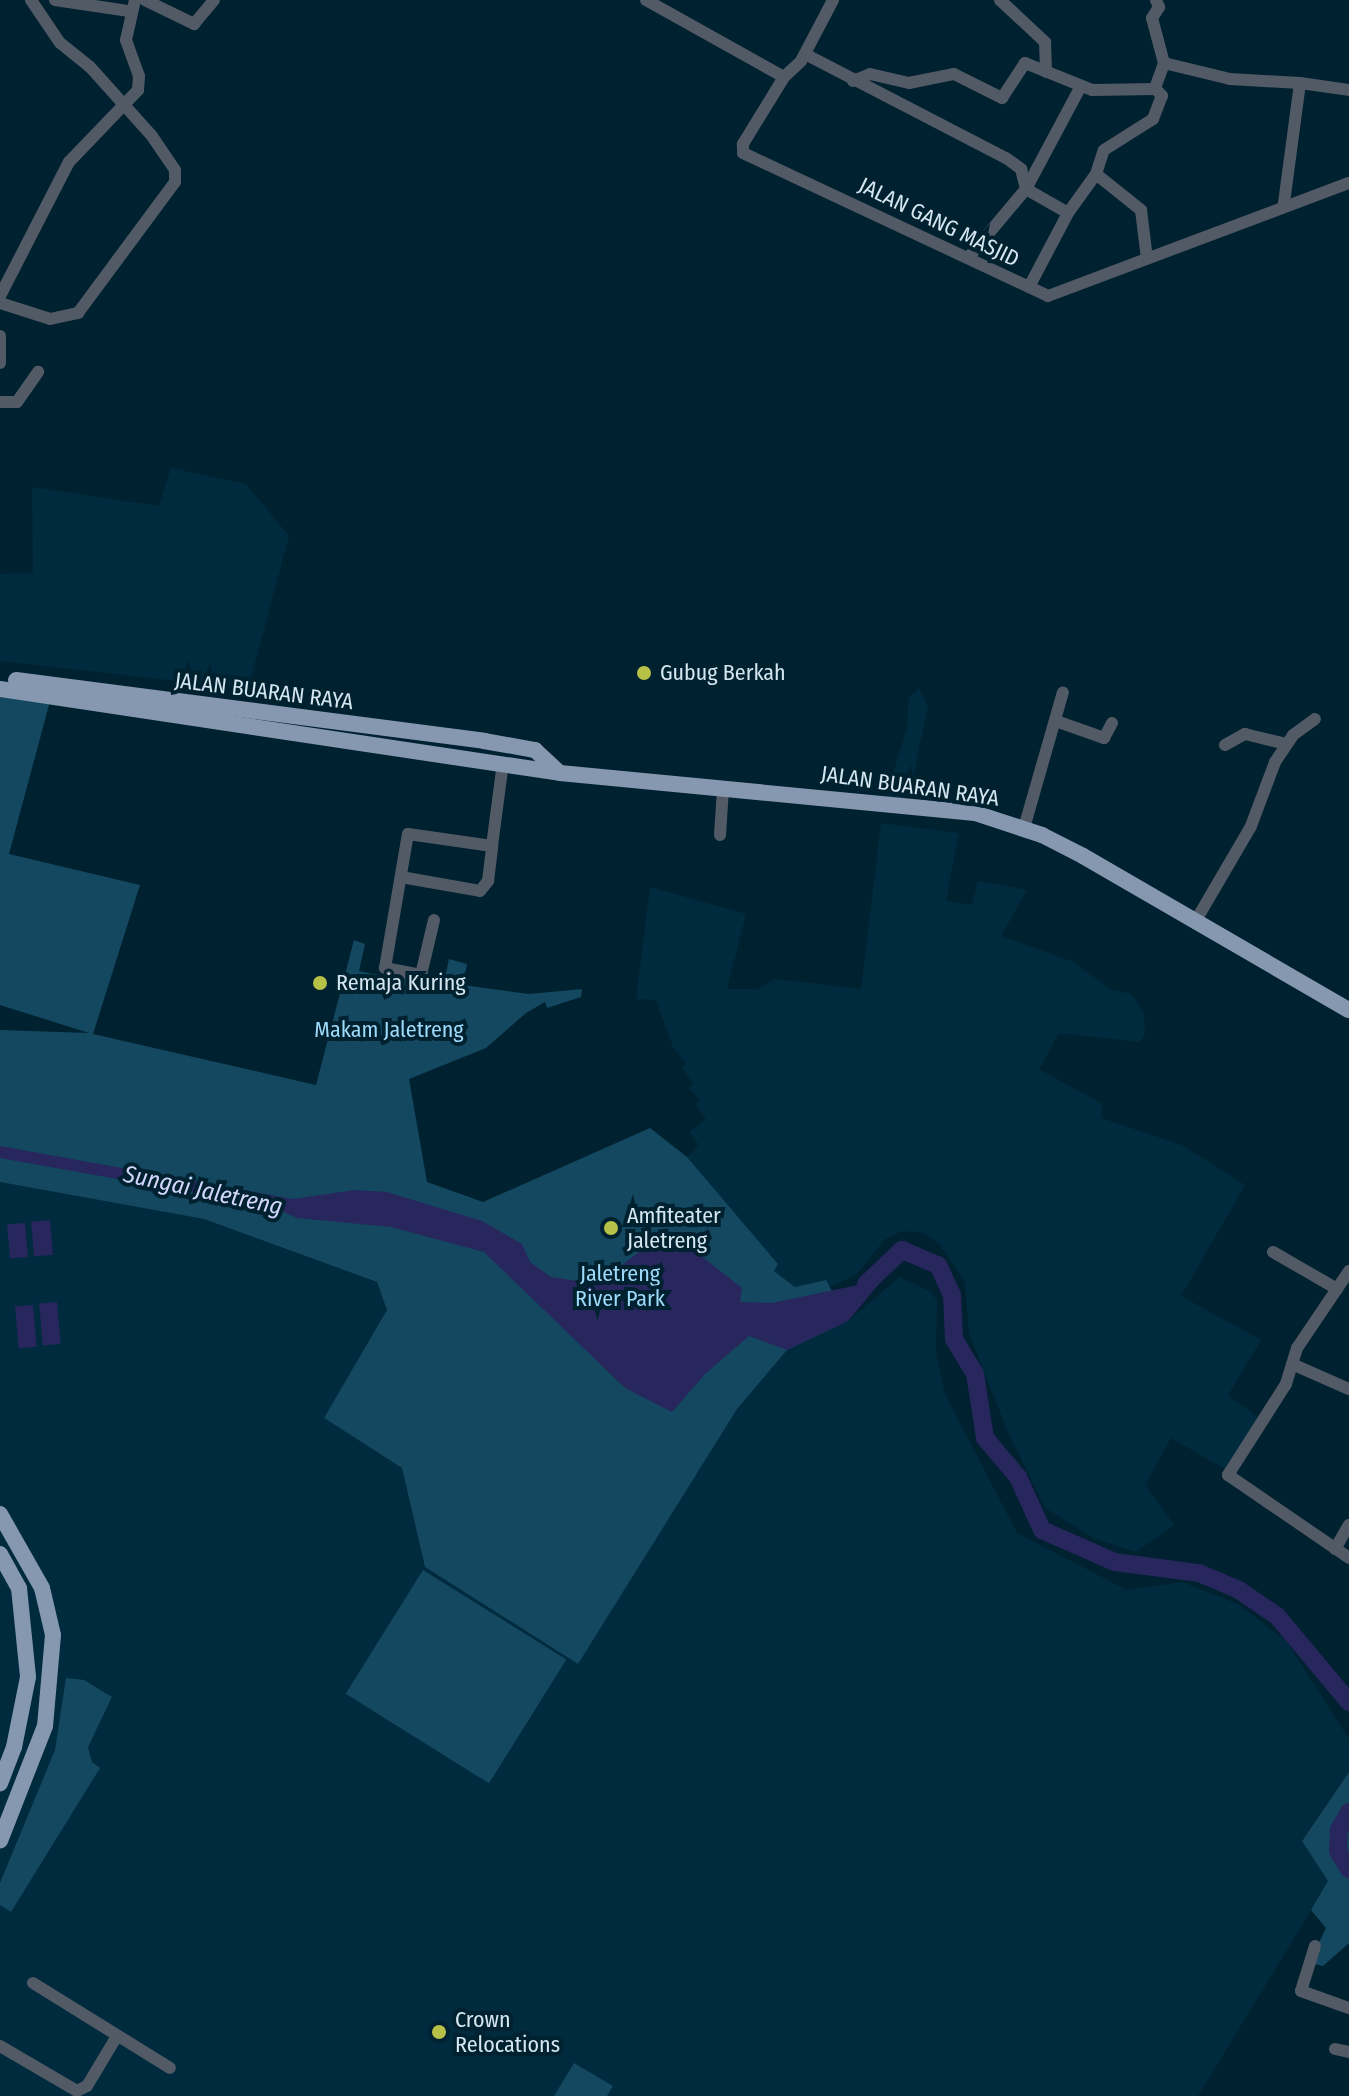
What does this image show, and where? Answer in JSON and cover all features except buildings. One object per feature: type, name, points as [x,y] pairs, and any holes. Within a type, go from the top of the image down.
[{"type":"main road","name":"JALAN BUARAN RAYA","points":[[0,678],[21,686],[560,773],[904,803],[975,813],[1024,828],[1349,1010]]},
{"type":"main road","name":"JALAN BUARAN RAYA","points":[[0,689],[21,686],[484,741],[535,750],[560,773]]},
{"type":"main road","points":[[0,1514],[42,1588],[53,1635],[45,1726],[0,1841]]},
{"type":"main road","points":[[0,1554],[19,1588],[28,1677],[14,1747],[0,1783]]},
{"type":"street","points":[[0,303],[50,319],[78,313],[170,192],[175,170],[126,108],[60,43],[31,0]]},
{"type":"street","points":[[0,296],[69,162],[83,143],[126,108],[140,84],[126,40],[132,5],[55,0]]},
{"type":"street","points":[[145,0],[194,24],[214,0]]},
{"type":"street","points":[[646,0],[784,77],[805,54],[833,0]]},
{"type":"street","points":[[1000,0],[1045,42],[1046,72]]},
{"type":"street","points":[[1155,89],[1164,63],[1152,18],[1159,7],[1156,0]]},
{"type":"street","points":[[805,54],[1006,158],[1021,169],[1026,189],[1068,213]]},
{"type":"street","points":[[1164,63],[1230,79],[1300,83],[1349,90]]},
{"type":"street","points":[[853,81],[870,74],[909,83],[954,74],[1002,98],[1019,65],[1081,86],[1155,89],[1162,96],[1153,119],[1109,144],[1096,174],[1068,213],[1029,287]]},
{"type":"street","name":"JALAN GANG MASJID","points":[[784,77],[743,144],[743,153],[1048,296],[1284,203],[1349,183]]},
{"type":"street","points":[[1284,203],[1300,83]]},
{"type":"street","points":[[968,258],[1026,189],[1081,86]]},
{"type":"street","points":[[1096,174],[1141,210],[1147,259]]},
{"type":"street","points":[[0,336],[0,363]]},
{"type":"street","points":[[0,402],[17,402],[38,372]]},
{"type":"street","points":[[1024,828],[1063,692]]},
{"type":"street","points":[[1195,922],[1251,826],[1286,744],[1315,719]]},
{"type":"street","points":[[1056,721],[1104,738],[1112,723]]},
{"type":"street","points":[[1225,745],[1245,734],[1286,744]]},
{"type":"street","points":[[401,877],[480,891],[488,881],[503,763]]},
{"type":"street","points":[[720,835],[723,789]]},
{"type":"street","points":[[434,920],[421,975],[385,968],[410,833],[492,846]]},
{"type":"street","points":[[1273,1252],[1337,1289]]},
{"type":"street","points":[[1349,1271],[1292,1364],[1286,1384],[1228,1475],[1349,1558]]},
{"type":"street","points":[[1292,1364],[1349,1389]]},
{"type":"street","points":[[1335,1549],[1349,1525]]},
{"type":"street","points":[[1315,1946],[1301,1991],[1349,2008]]},
{"type":"street","points":[[33,1983],[170,2068]]},
{"type":"street","points":[[0,2046],[77,2091],[87,2086],[117,2036]]},
{"type":"street","points":[[1335,2049],[1349,2052]]},
{"type":"shaded area","points":[[171,468],[246,484],[289,536],[248,689],[0,661],[0,574],[33,573],[32,487],[159,506]]},
{"type":"shaded area","points":[[919,688],[928,706],[913,777],[904,799],[888,796],[899,775],[893,773],[907,727],[909,697]]},
{"type":"shaded area","points":[[881,823],[959,833],[946,901],[972,905],[978,881],[1027,890],[1001,936],[1074,962],[1109,989],[1131,994],[1144,1013],[1145,1034],[1140,1042],[1059,1033],[1039,1069],[1102,1104],[1101,1118],[1182,1145],[1245,1185],[1181,1296],[1261,1340],[1228,1395],[1259,1418],[1225,1469],[1171,1438],[1145,1485],[1174,1525],[1136,1552],[1095,1539],[1045,1508],[1007,1430],[969,1333],[965,1282],[940,1245],[924,1233],[902,1231],[885,1239],[856,1275],[827,1288],[826,1280],[795,1287],[774,1271],[778,1264],[687,1157],[699,1145],[689,1132],[706,1119],[695,1105],[700,1101],[689,1088],[693,1083],[682,1068],[686,1064],[673,1047],[656,1000],[636,999],[650,887],[746,914],[727,989],[757,989],[775,979],[861,989]]},
{"type":"shaded area","points":[[0,1182],[204,1219],[377,1282],[388,1310],[324,1418],[402,1468],[425,1567],[737,1409],[787,1350],[848,1321],[900,1277],[929,1291],[937,1300],[936,1354],[945,1394],[1017,1533],[1127,1590],[1182,1582],[1238,1604],[1287,1642],[1349,1739],[1349,1772],[1302,1840],[1329,1881],[1198,2096],[0,2096]]},
{"type":"green space","points":[[0,695],[50,701],[9,854],[140,885],[93,1034],[316,1085],[354,940],[365,944],[359,971],[444,982],[449,959],[467,964],[463,985],[529,994],[582,989],[581,997],[547,1008],[545,1002],[526,1013],[486,1048],[409,1079],[427,1182],[483,1202],[650,1128],[687,1157],[778,1264],[774,1271],[795,1287],[826,1280],[848,1321],[787,1350],[737,1409],[578,1664],[425,1567],[402,1468],[324,1418],[387,1310],[377,1282],[204,1219],[0,1182],[0,1030],[89,1033],[0,1005]]},
{"type":"green space","points":[[423,1570],[566,1660],[489,1783],[346,1694]]},
{"type":"green space","points":[[66,1678],[84,1680],[112,1697],[88,1747],[92,1762],[100,1768],[11,1912],[0,1905],[0,1883],[55,1750]]},
{"type":"green space","points":[[1349,1772],[1349,1943],[1323,1966],[1309,1963],[1326,1928],[1311,1910],[1328,1881],[1302,1841]]},
{"type":"green space","points":[[574,2063],[613,2086],[607,2096],[554,2096]]},
{"type":"water","points":[[0,1146],[293,1199],[355,1190],[387,1192],[482,1221],[522,1244],[530,1262],[551,1277],[597,1284],[668,1230],[742,1288],[740,1302],[772,1303],[858,1285],[880,1264],[884,1278],[848,1321],[787,1350],[749,1336],[705,1374],[672,1412],[625,1388],[484,1252],[391,1227],[297,1218],[274,1207],[0,1158]]},
{"type":"water","points":[[50,1220],[53,1255],[34,1257],[31,1222]]},
{"type":"water","points":[[25,1223],[28,1257],[10,1258],[7,1225]]},
{"type":"water","points":[[57,1302],[61,1344],[43,1345],[39,1304]]},
{"type":"water","points":[[33,1305],[37,1347],[19,1348],[15,1307]]},
{"type":"waterway","name":"Sungai Jaletreng","points":[[866,1284],[902,1250],[938,1265],[952,1295],[954,1339],[975,1374],[985,1438],[1018,1477],[1042,1530],[1115,1562],[1199,1573],[1239,1590],[1277,1616],[1349,1702]]},
{"type":"waterway","name":"Sungai Jaletreng","points":[[1349,1812],[1339,1830],[1338,1851],[1349,1869]]},
{"type":"place","name":"Gubug Berkah","points":[[644,673]]},
{"type":"place","name":"Remaja Kuring","points":[[320,983]]},
{"type":"place","name":"Amfiteater Jaletreng","points":[[611,1228]]},
{"type":"place","name":"Crown Relocations","points":[[439,2032]]},
{"type":"park label","name":"Makam Jaletreng","points":[[389,1030]]},
{"type":"park label","name":"Jaletreng River Park","points":[[620,1286]]}]
